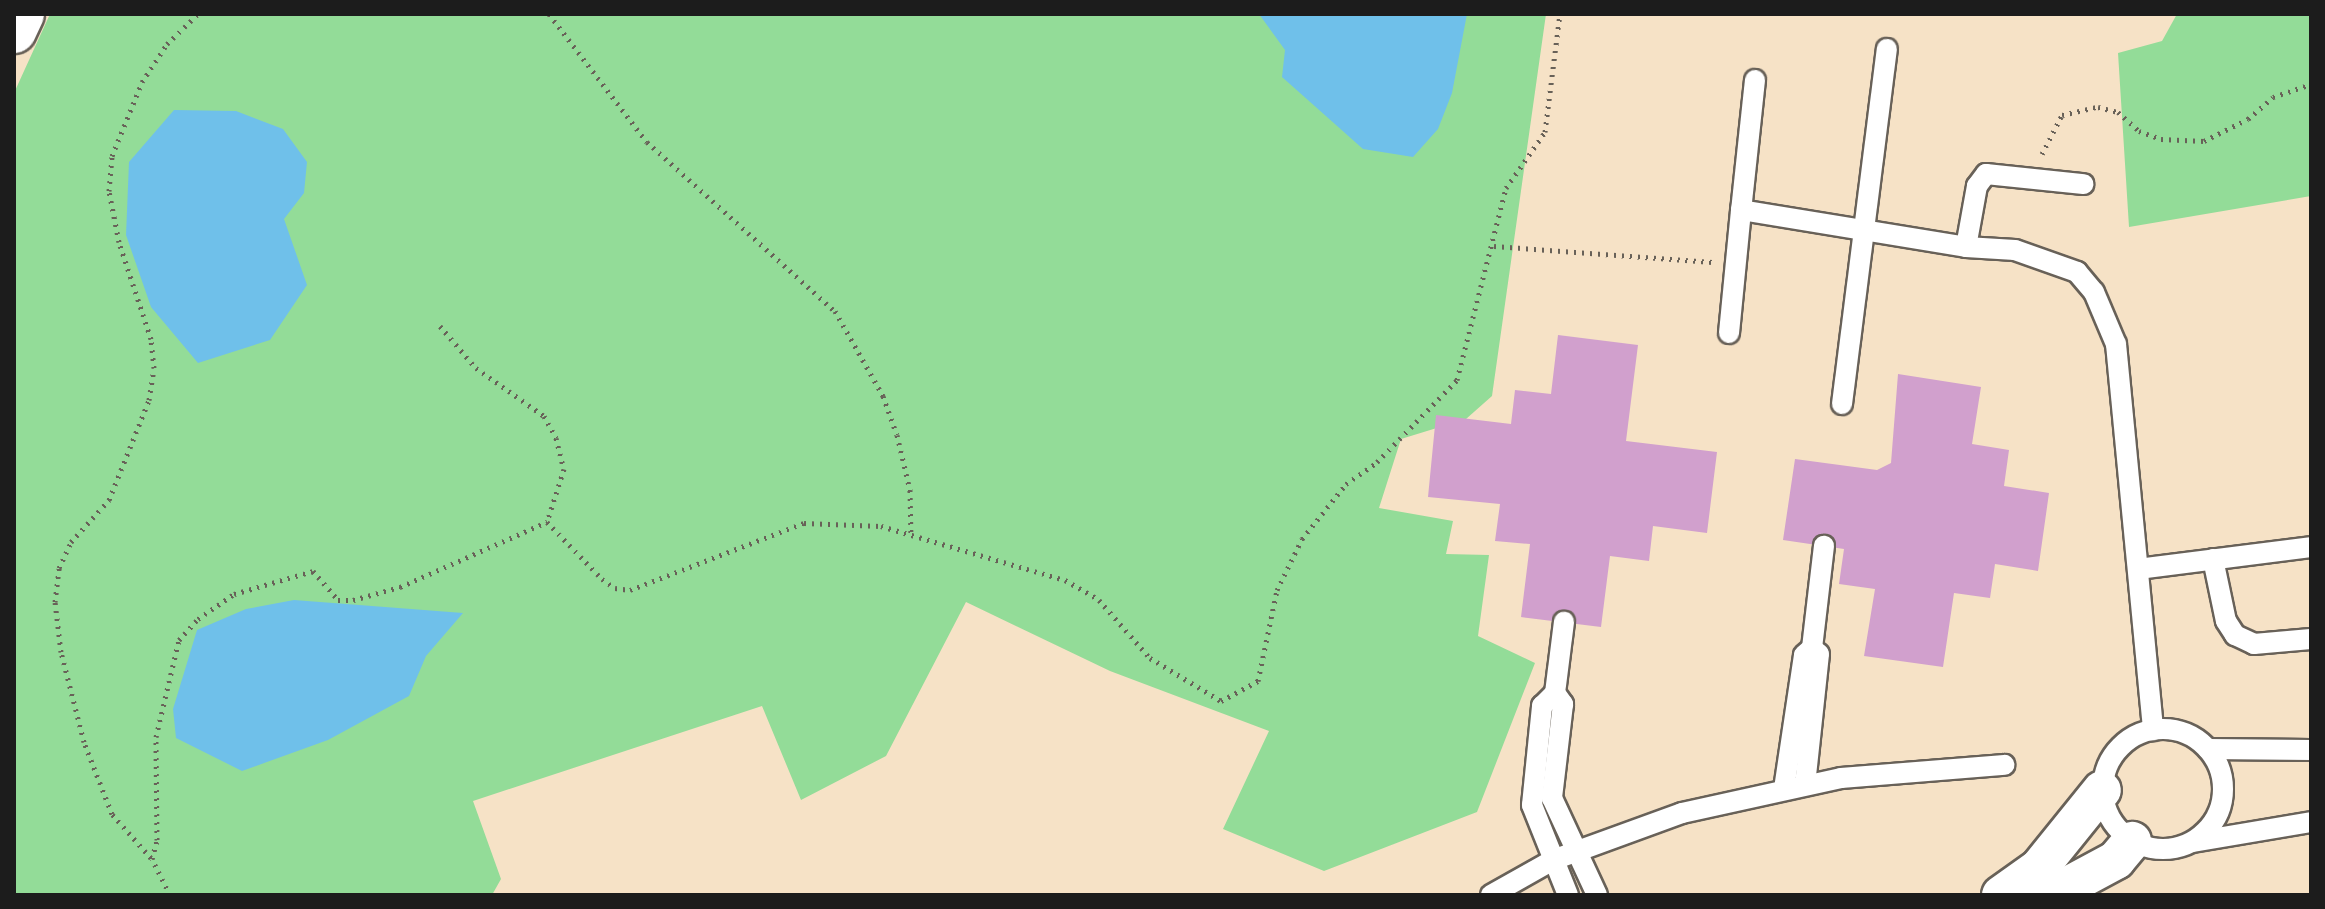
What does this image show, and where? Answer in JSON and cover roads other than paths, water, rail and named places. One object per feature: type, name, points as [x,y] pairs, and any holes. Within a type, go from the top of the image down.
[{"type":"main road","points":[[14,31],[22,14]]},
{"type":"street","points":[[2001,895],[2039,868],[2102,790]]},
{"type":"street","points":[[2051,895],[2116,860],[2132,841]]},
{"type":"lane","points":[[1842,404],[1861,230],[1887,49]]},
{"type":"lane","points":[[1729,333],[1755,80]]},
{"type":"lane","points":[[1966,247],[1981,177],[1995,171],[2083,184]]},
{"type":"lane","points":[[1741,210],[2050,258],[2077,272],[2105,310],[2116,344],[2153,730]]},
{"type":"lane","points":[[1784,789],[1804,655],[1812,648],[1824,546]]},
{"type":"lane","points":[[2138,569],[2311,547]]},
{"type":"lane","points":[[2213,559],[2226,621],[2235,635],[2254,644],[2311,639]]},
{"type":"lane","points":[[1564,622],[1555,693],[1542,706],[1552,798],[1597,895]]},
{"type":"lane","points":[[1805,785],[1819,654],[1812,648]]},
{"type":"lane","points":[[2192,843],[2217,817],[2223,800],[2221,773],[2208,749],[2183,732],[2153,730],[2122,744],[2108,765],[2102,790],[2106,810],[2132,841],[2162,850],[2311,822]]},
{"type":"lane","points":[[1547,748],[1532,805],[1568,895]]},
{"type":"lane","points":[[2208,749],[2311,750]]},
{"type":"lane","points":[[1491,895],[1553,860],[1682,813],[1805,785],[1907,770],[2004,765]]},
{"type":"water","points":[[1259,14],[1467,14],[1452,93],[1438,129],[1413,157],[1363,149],[1282,77],[1285,50]]},
{"type":"water","points":[[174,110],[236,111],[283,129],[307,162],[304,193],[284,219],[307,285],[270,340],[198,363],[151,307],[126,235],[129,162]]},
{"type":"water","points":[[294,600],[463,613],[426,656],[409,696],[328,740],[242,771],[176,738],[173,709],[197,630],[246,609]]}]
